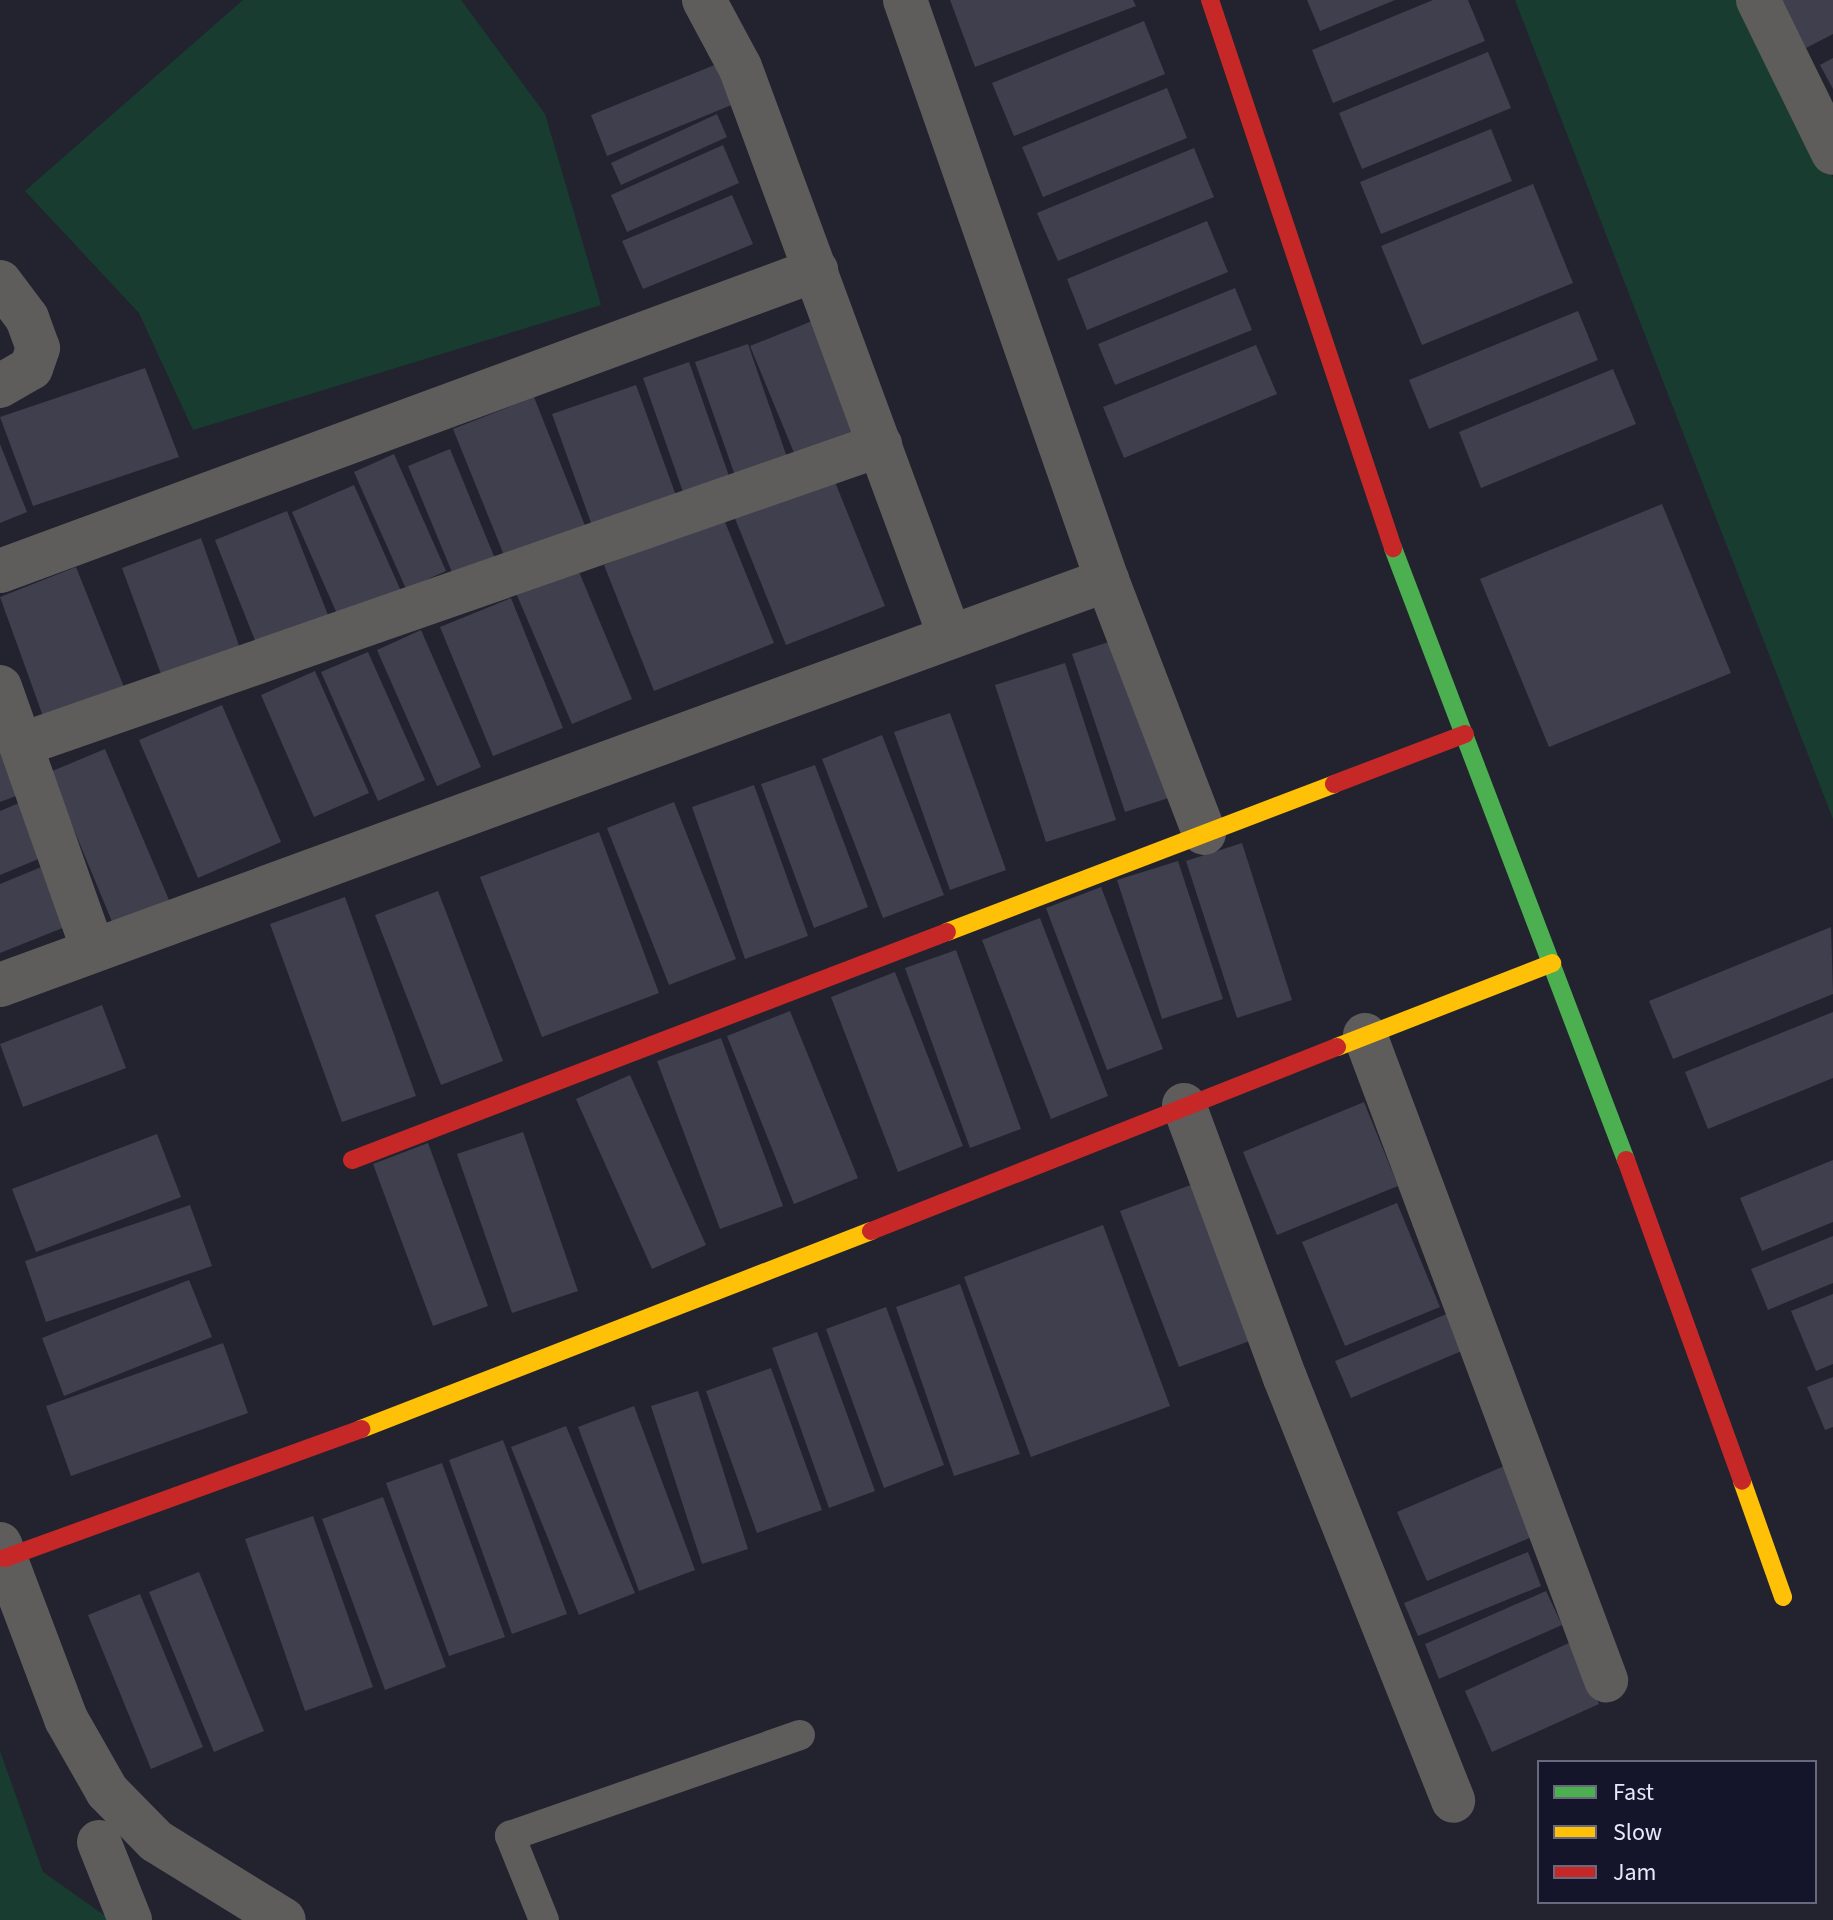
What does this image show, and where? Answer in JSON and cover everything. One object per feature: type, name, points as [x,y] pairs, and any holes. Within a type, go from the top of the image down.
[{"type":"street","points":[[704,0],[740,67],[949,634]]},
{"type":"street","points":[[905,0],[1107,580],[1204,833]]},
{"type":"street","points":[[1210,0],[1367,479],[1649,1219],[1783,1597]]},
{"type":"street","points":[[1758,0],[1833,153]]},
{"type":"street","points":[[0,571],[816,270]]},
{"type":"street","points":[[0,282],[27,318],[38,348],[31,368],[0,386]]},
{"type":"street","points":[[23,744],[880,445]]},
{"type":"street","points":[[0,985],[949,634],[1107,580]]},
{"type":"street","points":[[0,687],[23,744],[93,950]]},
{"type":"street","points":[[352,1160],[1465,734]]},
{"type":"street","points":[[284,1920],[156,1841],[107,1791],[66,1719],[4,1568],[1552,963]]},
{"type":"street","points":[[1365,1035],[1606,1680]]},
{"type":"street","points":[[1184,1105],[1453,1801]]},
{"type":"street","points":[[99,1842],[130,1920]]},
{"type":"lane","points":[[544,1920],[510,1836],[800,1735]]},
{"type":"green space","points":[[243,0],[461,0],[545,114],[601,305],[193,430],[139,313],[25,191]]},
{"type":"green space","points":[[1515,0],[1747,0],[1833,178],[1833,819]]},
{"type":"green space","points":[[0,1751],[43,1872],[111,1920],[0,1920]]},
{"type":"building","points":[[950,0],[1133,0],[1136,6],[975,67]]},
{"type":"building","points":[[1307,0],[1395,0],[1320,31]]},
{"type":"building","points":[[1433,0],[1468,0],[1485,41],[1333,103],[1312,50]]},
{"type":"building","points":[[1780,0],[1833,0],[1833,34],[1806,48]]},
{"type":"building","points":[[1144,21],[1165,74],[1014,136],[992,83]]},
{"type":"building","points":[[1488,52],[1511,108],[1362,169],[1339,113]]},
{"type":"building","points":[[1833,58],[1833,89],[1820,65]]},
{"type":"building","points":[[717,64],[734,104],[607,156],[591,115]]},
{"type":"building","points":[[1167,88],[1187,138],[1043,197],[1022,147]]},
{"type":"building","points":[[717,114],[727,137],[621,185],[611,163]]},
{"type":"building","points":[[1491,129],[1512,181],[1381,234],[1360,182]]},
{"type":"building","points":[[723,145],[739,183],[627,232],[611,195]]},
{"type":"building","points":[[1194,148],[1214,197],[1058,261],[1037,213]]},
{"type":"building","points":[[1533,184],[1573,283],[1422,345],[1381,246]]},
{"type":"building","points":[[732,195],[753,244],[643,289],[622,241]]},
{"type":"building","points":[[1207,221],[1228,272],[1087,330],[1067,279]]},
{"type":"building","points":[[1235,288],[1252,330],[1115,385],[1098,344]]},
{"type":"building","points":[[1578,311],[1598,360],[1429,429],[1409,380]]},
{"type":"building","points":[[822,317],[871,437],[799,465],[750,346]]},
{"type":"building","points":[[748,344],[790,466],[738,484],[695,362]]},
{"type":"building","points":[[1256,345],[1277,394],[1124,458],[1103,407]]},
{"type":"building","points":[[689,362],[729,476],[683,492],[643,378]]},
{"type":"building","points":[[145,368],[179,457],[33,506],[0,417]]},
{"type":"building","points":[[1613,369],[1636,424],[1481,488],[1459,432]]},
{"type":"building","points":[[636,385],[679,504],[595,534],[552,414]]},
{"type":"building","points":[[534,397],[588,533],[508,565],[453,429]]},
{"type":"building","points":[[0,444],[27,512],[0,523]]},
{"type":"building","points":[[450,449],[496,561],[454,577],[408,466]]},
{"type":"building","points":[[394,454],[446,571],[406,589],[354,472]]},
{"type":"building","points":[[833,477],[885,606],[786,645],[734,516]]},
{"type":"building","points":[[354,485],[404,598],[342,625],[292,512]]},
{"type":"building","points":[[1662,504],[1731,673],[1549,747],[1480,579]]},
{"type":"building","points":[[287,511],[330,620],[258,648],[215,540]]},
{"type":"building","points":[[723,517],[774,643],[654,691],[604,565]]},
{"type":"building","points":[[201,538],[242,654],[165,685],[122,568]]},
{"type":"building","points":[[76,567],[124,687],[44,719],[0,597]]},
{"type":"building","points":[[577,567],[632,699],[572,724],[516,593]]},
{"type":"building","points":[[511,598],[563,728],[493,756],[440,627]]},
{"type":"building","points":[[421,630],[481,767],[437,786],[377,650]]},
{"type":"building","points":[[1127,636],[1181,794],[1125,812],[1072,654]]},
{"type":"building","points":[[368,652],[425,780],[378,801],[321,672]]},
{"type":"building","points":[[1065,663],[1116,820],[1046,842],[995,685]]},
{"type":"building","points":[[315,671],[369,793],[314,817],[261,695]]},
{"type":"building","points":[[222,705],[281,842],[198,878],[139,740]]},
{"type":"building","points":[[950,713],[1006,870],[950,890],[894,732]]},
{"type":"building","points":[[882,735],[944,895],[883,918],[822,759]]},
{"type":"building","points":[[105,749],[169,900],[113,924],[50,772]]},
{"type":"building","points":[[0,753],[16,796],[0,802]]},
{"type":"building","points":[[815,765],[868,907],[814,928],[761,784]]},
{"type":"building","points":[[754,785],[808,936],[745,959],[692,807]]},
{"type":"building","points":[[26,800],[48,855],[0,875],[0,811]]},
{"type":"building","points":[[674,802],[736,959],[669,985],[607,828]]},
{"type":"building","points":[[599,832],[659,993],[542,1037],[480,877]]},
{"type":"building","points":[[1242,843],[1292,1000],[1237,1018],[1186,861]]},
{"type":"building","points":[[1178,861],[1223,999],[1162,1019],[1117,880]]},
{"type":"building","points":[[51,863],[75,923],[0,953],[0,884]]},
{"type":"building","points":[[1101,887],[1163,1049],[1107,1070],[1046,908]]},
{"type":"building","points":[[438,891],[503,1061],[441,1085],[375,915]]},
{"type":"building","points":[[345,897],[416,1096],[342,1122],[270,924]]},
{"type":"building","points":[[1040,918],[1108,1096],[1051,1119],[982,940]]},
{"type":"building","points":[[1831,927],[1833,994],[1673,1059],[1649,1001]]},
{"type":"building","points":[[956,950],[1021,1129],[970,1148],[905,968]]},
{"type":"building","points":[[895,972],[963,1146],[898,1172],[831,997]]},
{"type":"building","points":[[102,1005],[126,1068],[23,1107],[0,1044]]},
{"type":"building","points":[[790,1011],[858,1178],[794,1204],[727,1036]]},
{"type":"building","points":[[1833,1012],[1833,1078],[1708,1129],[1685,1072]]},
{"type":"building","points":[[721,1038],[783,1206],[720,1229],[657,1061]]},
{"type":"building","points":[[630,1075],[706,1245],[652,1269],[576,1099]]},
{"type":"building","points":[[1364,1102],[1398,1186],[1277,1235],[1243,1152]]},
{"type":"building","points":[[523,1132],[578,1291],[512,1313],[457,1154]]},
{"type":"building","points":[[157,1134],[181,1197],[36,1252],[12,1189]]},
{"type":"building","points":[[428,1143],[488,1306],[433,1326],[373,1164]]},
{"type":"building","points":[[1833,1160],[1833,1222],[1762,1251],[1740,1198]]},
{"type":"building","points":[[1207,1179],[1266,1335],[1179,1367],[1120,1211]]},
{"type":"building","points":[[1397,1203],[1440,1307],[1345,1346],[1302,1242]]},
{"type":"building","points":[[190,1205],[212,1266],[46,1322],[25,1261]]},
{"type":"building","points":[[1103,1225],[1170,1406],[1031,1457],[964,1277]]},
{"type":"building","points":[[1833,1236],[1833,1283],[1768,1310],[1751,1269]]},
{"type":"building","points":[[189,1280],[212,1337],[64,1396],[42,1338]]},
{"type":"building","points":[[960,1284],[1020,1454],[954,1476],[896,1307]]},
{"type":"building","points":[[1833,1294],[1833,1364],[1816,1371],[1791,1311]]},
{"type":"building","points":[[886,1307],[944,1465],[884,1488],[826,1329]]},
{"type":"building","points":[[1456,1310],[1471,1347],[1351,1398],[1335,1361]]},
{"type":"building","points":[[817,1332],[875,1491],[829,1508],[772,1348]]},
{"type":"building","points":[[223,1343],[248,1413],[71,1476],[46,1406]]},
{"type":"building","points":[[771,1368],[822,1510],[757,1533],[706,1391]]},
{"type":"building","points":[[1833,1377],[1833,1427],[1825,1430],[1807,1387]]},
{"type":"building","points":[[698,1391],[748,1549],[702,1564],[651,1406]]},
{"type":"building","points":[[634,1406],[695,1570],[639,1591],[578,1427]]},
{"type":"building","points":[[566,1426],[635,1593],[579,1615],[511,1447]]},
{"type":"building","points":[[503,1440],[567,1614],[512,1634],[449,1460]]},
{"type":"building","points":[[442,1463],[505,1637],[449,1656],[386,1483]]},
{"type":"building","points":[[1509,1464],[1539,1534],[1427,1581],[1397,1512]]},
{"type":"building","points":[[383,1497],[446,1667],[385,1690],[322,1519]]},
{"type":"building","points":[[313,1516],[373,1687],[305,1711],[245,1539]]},
{"type":"building","points":[[1528,1552],[1541,1586],[1418,1636],[1404,1603]]},
{"type":"building","points":[[199,1572],[264,1731],[214,1752],[149,1592]]},
{"type":"building","points":[[1546,1591],[1562,1625],[1439,1679],[1425,1644]]},
{"type":"building","points":[[140,1594],[203,1747],[151,1769],[88,1615]]},
{"type":"building","points":[[1571,1642],[1599,1704],[1492,1752],[1465,1691]]},
{"type":"traffic: fast","points":[[1393,548],[1626,1160]]},
{"type":"traffic: slow","points":[[947,932],[1334,784]]},
{"type":"traffic: slow","points":[[1337,1047],[1552,963]]},
{"type":"traffic: slow","points":[[361,1429],[871,1231]]},
{"type":"traffic: slow","points":[[1742,1481],[1783,1597]]},
{"type":"traffic: jam","points":[[1210,0],[1393,548]]},
{"type":"traffic: jam","points":[[1334,784],[1465,734]]},
{"type":"traffic: jam","points":[[352,1160],[947,932]]},
{"type":"traffic: jam","points":[[871,1231],[1337,1047]]},
{"type":"traffic: jam","points":[[1626,1160],[1742,1481]]},
{"type":"traffic: jam","points":[[5,1558],[361,1429]]}]
